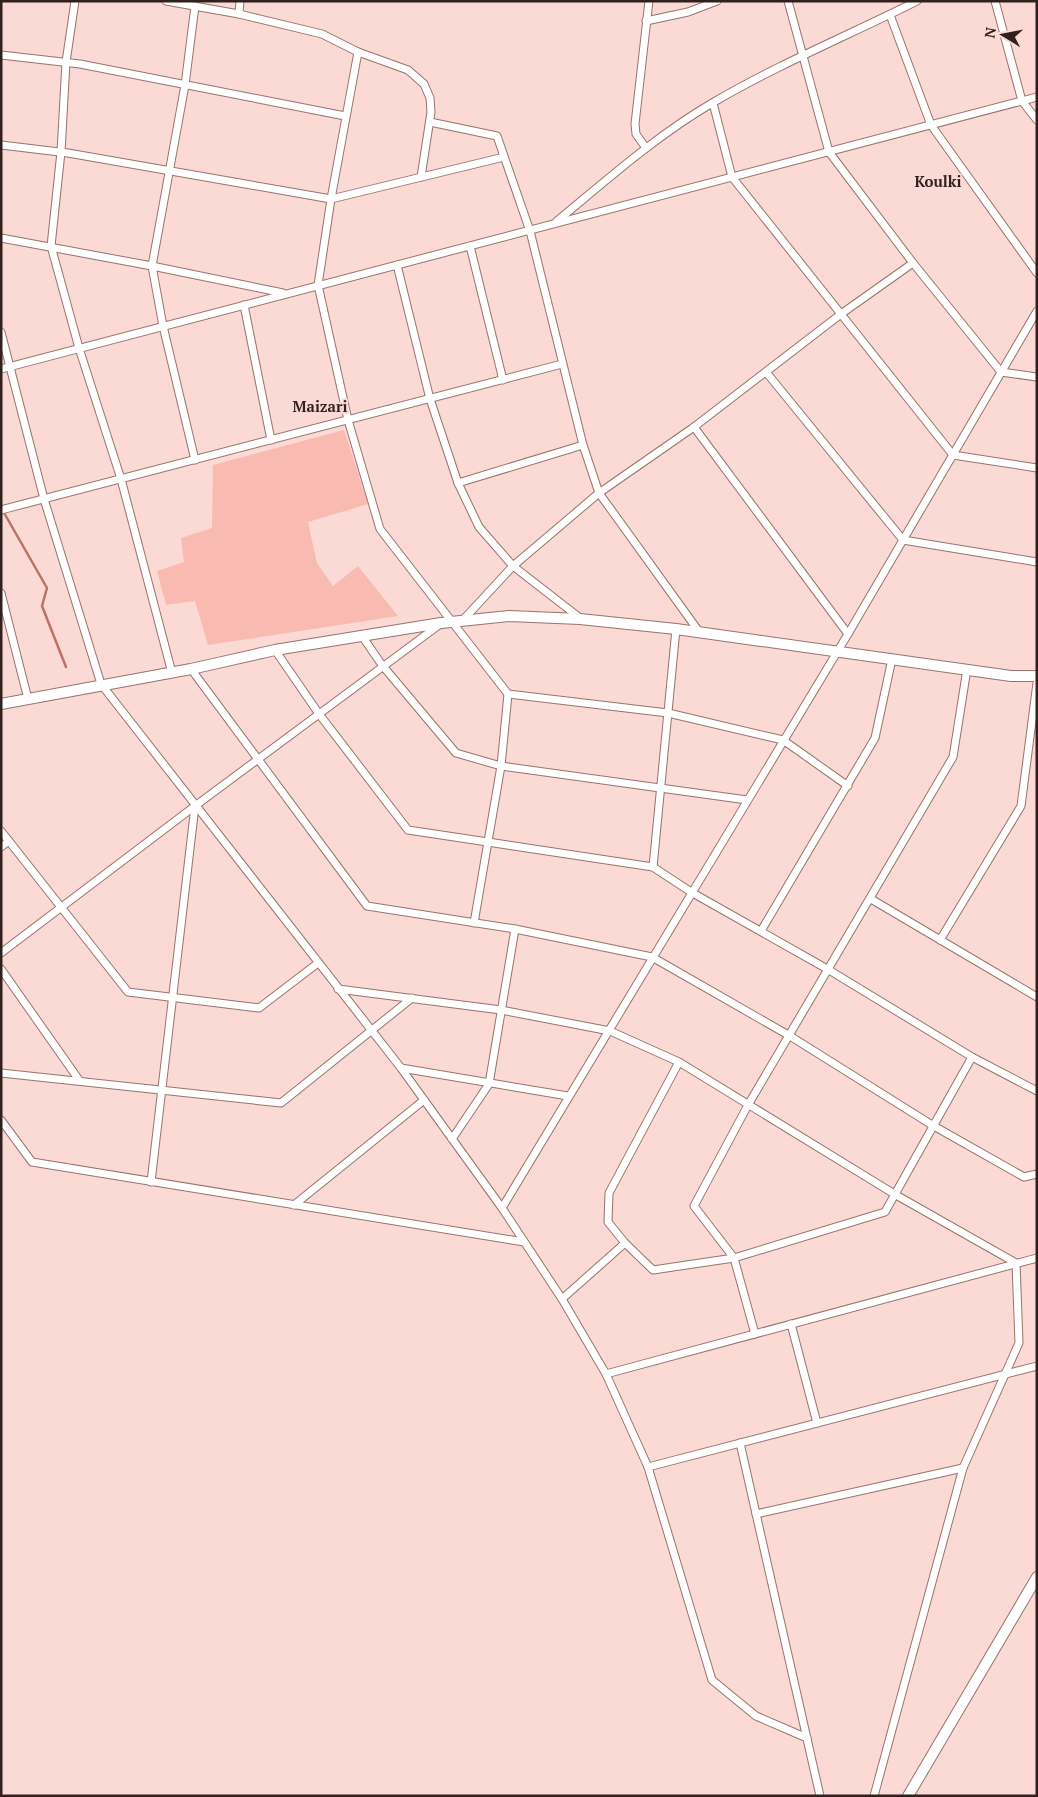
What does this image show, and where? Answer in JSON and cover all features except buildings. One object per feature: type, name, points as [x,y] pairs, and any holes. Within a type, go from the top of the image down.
[{"type":"main road","points":[[1,704],[101,684],[172,673],[275,650],[451,622],[509,616],[580,619],[676,629],[837,650],[1011,676],[1037,676]]},
{"type":"main road","points":[[908,1796],[1037,1578]]},
{"type":"street","points":[[75,1],[66,62],[61,152],[51,246],[79,348],[121,479],[172,673]]},
{"type":"street","points":[[166,1],[238,14],[322,34],[358,52],[408,70],[424,84],[430,98],[430,122],[421,177]]},
{"type":"street","points":[[238,14],[240,1]]},
{"type":"street","points":[[646,148],[636,134],[635,124],[649,1]]},
{"type":"street","points":[[646,21],[688,12],[717,1]]},
{"type":"street","points":[[788,1],[829,152],[913,264],[1001,372],[1037,377]]},
{"type":"street","points":[[555,223],[646,148],[713,102],[802,56],[917,1]]},
{"type":"street","points":[[995,1],[1022,101],[1037,120]]},
{"type":"street","points":[[194,6],[186,85],[152,266],[163,326],[195,460]]},
{"type":"street","points":[[890,14],[931,125],[1037,272]]},
{"type":"street","points":[[358,52],[345,116],[318,285],[348,420],[380,529],[508,694],[501,766],[474,923]]},
{"type":"street","points":[[1,55],[66,62],[345,116]]},
{"type":"street","points":[[1,368],[1037,97]]},
{"type":"street","points":[[713,102],[732,177],[953,455],[1037,468]]},
{"type":"street","points":[[430,122],[497,136],[530,231],[583,445],[599,493],[701,633]]},
{"type":"street","points":[[1,145],[61,152],[331,199],[504,157]]},
{"type":"street","points":[[1,238],[51,246],[286,294]]},
{"type":"street","points":[[470,246],[503,380]]},
{"type":"street","points":[[1,954],[382,665],[451,622],[599,493],[694,427],[841,314],[913,264]]},
{"type":"street","points":[[397,265],[430,399],[458,484],[479,527],[513,566],[580,619]]},
{"type":"street","points":[[244,305],[271,440]]},
{"type":"street","points":[[502,1208],[848,634],[1037,311]]},
{"type":"street","points":[[1,332],[44,499],[101,684],[401,1068],[502,1208],[562,1298],[606,1374],[648,1466],[712,1680],[756,1716],[807,1738]]},
{"type":"street","points":[[1,510],[562,364]]},
{"type":"street","points":[[766,372],[903,540],[1037,562]]},
{"type":"street","points":[[694,427],[848,634]]},
{"type":"street","points":[[458,484],[583,445]]},
{"type":"street","points":[[1,593],[28,699]]},
{"type":"street","points":[[653,867],[676,629]]},
{"type":"street","points":[[362,636],[382,665],[456,753],[501,766],[747,800]]},
{"type":"street","points":[[275,650],[319,714],[408,830],[653,867],[691,892],[829,970],[972,1057],[1037,1091]]},
{"type":"street","points":[[761,931],[875,738],[892,659]]},
{"type":"street","points":[[191,669],[367,906],[515,929],[652,957],[790,1036],[932,1125],[1024,1177],[1037,1174]]},
{"type":"street","points":[[755,1334],[734,1258],[694,1206],[748,1105],[953,757],[967,670]]},
{"type":"street","points":[[940,940],[1021,806],[1037,683]]},
{"type":"street","points":[[508,694],[668,713],[783,740],[848,786]]},
{"type":"street","points":[[151,1182],[195,806]]},
{"type":"street","points":[[1,831],[128,992],[259,1008],[318,963]]},
{"type":"street","points":[[1,847],[9,842]]},
{"type":"street","points":[[871,899],[1037,997]]},
{"type":"street","points":[[452,1139],[489,1084],[515,929]]},
{"type":"street","points":[[1,969],[79,1080]]},
{"type":"street","points":[[338,989],[501,1010],[610,1030],[679,1062],[896,1195],[1016,1263]]},
{"type":"street","points":[[1,1073],[79,1080],[281,1104],[412,998]]},
{"type":"street","points":[[679,1062],[609,1194],[608,1222],[625,1243],[653,1270],[734,1258],[885,1212],[896,1195],[932,1125],[972,1057]]},
{"type":"street","points":[[401,1068],[568,1096]]},
{"type":"street","points":[[294,1205],[424,1100]]},
{"type":"street","points":[[1,1120],[32,1162],[524,1242]]},
{"type":"street","points":[[562,1298],[625,1243]]},
{"type":"street","points":[[606,1374],[1037,1258]]},
{"type":"street","points":[[874,1796],[963,1468],[1019,1343],[1016,1263]]},
{"type":"street","points":[[791,1324],[818,1423]]},
{"type":"street","points":[[648,1466],[1037,1366]]},
{"type":"street","points":[[740,1443],[820,1796]]},
{"type":"street","points":[[756,1514],[963,1468]]},
{"type":"shaded area","points":[[344,430],[368,504],[308,522],[317,563],[333,586],[358,566],[398,616],[208,645],[195,601],[166,605],[157,571],[184,562],[181,538],[212,528],[213,465]]},
{"type":"waterway","points":[[3,511],[47,588],[42,606],[66,667]]},
{"type":"district","name":"Koulki","points":[[938,182]]},
{"type":"district","name":"Maizari","points":[[320,407]]}]
